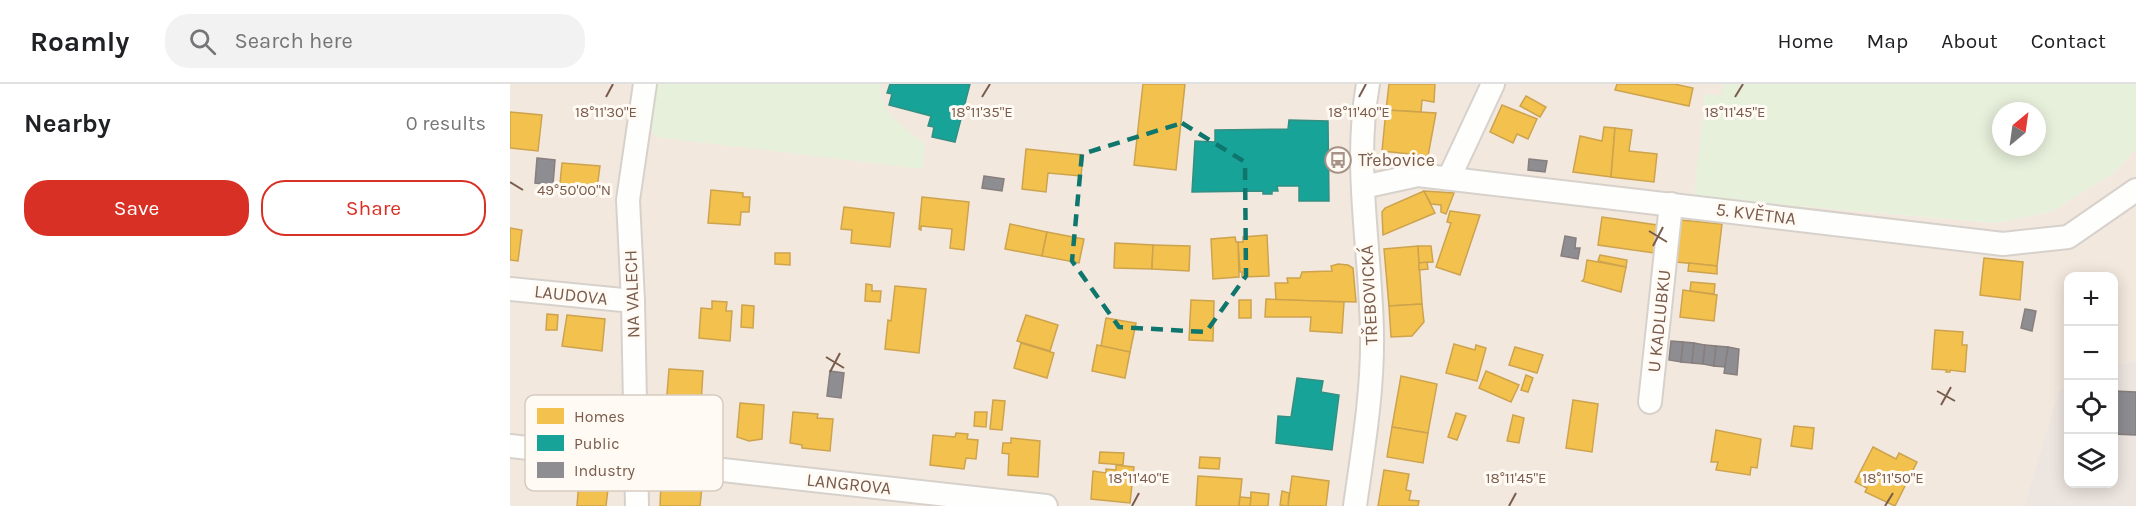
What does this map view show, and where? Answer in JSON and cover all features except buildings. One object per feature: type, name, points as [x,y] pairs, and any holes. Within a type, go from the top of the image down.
[{"type":"street","name":"NA VALECH","points":[[634,395],[633,301],[627,200],[645,84]]},
{"type":"street","name":"TŘEBOVICKÁ","points":[[1355,506],[1368,408],[1372,334],[1363,187],[1364,113],[1368,84]]},
{"type":"street","points":[[1449,178],[1493,84]]},
{"type":"street","name":"5. KVĚTNA","points":[[1363,187],[1418,175],[2003,244],[2068,237],[2136,190]]},
{"type":"street","name":"U KADLUBKU","points":[[1650,402],[1671,204]]},
{"type":"street","name":"LAUDOVA","points":[[510,289],[633,301]]},
{"type":"street","points":[[510,446],[525,448]]},
{"type":"street","name":"LANGROVA","points":[[723,470],[1046,506]]},
{"type":"street","name":"NA VALECH","points":[[636,491],[637,506]]},
{"type":"highlighted area","points":[[1182,123],[1245,162],[1246,276],[1206,332],[1119,327],[1072,261],[1082,154]]},
{"type":"shaded area","points":[[510,84],[1724,84],[1722,95],[1705,95],[1695,197],[1995,223],[2051,212],[2115,172],[2136,149],[2136,361],[2118,364],[2118,272],[2064,272],[2064,389],[2059,392],[2024,506],[510,506]]},
{"type":"shaded area","points":[[2136,361],[2136,506],[2024,506],[2059,391],[2064,389],[2064,488],[2118,488],[2118,364]]},
{"type":"green space","points":[[656,84],[881,84],[881,94],[888,111],[925,144],[923,169],[656,137],[652,131],[650,119]]},
{"type":"green space","points":[[1724,84],[2136,84],[2136,149],[2115,172],[2051,212],[1995,223],[1694,197],[1705,95],[1721,95]]},
{"type":"place","name":"Třebovice","points":[[1338,160]]}]
